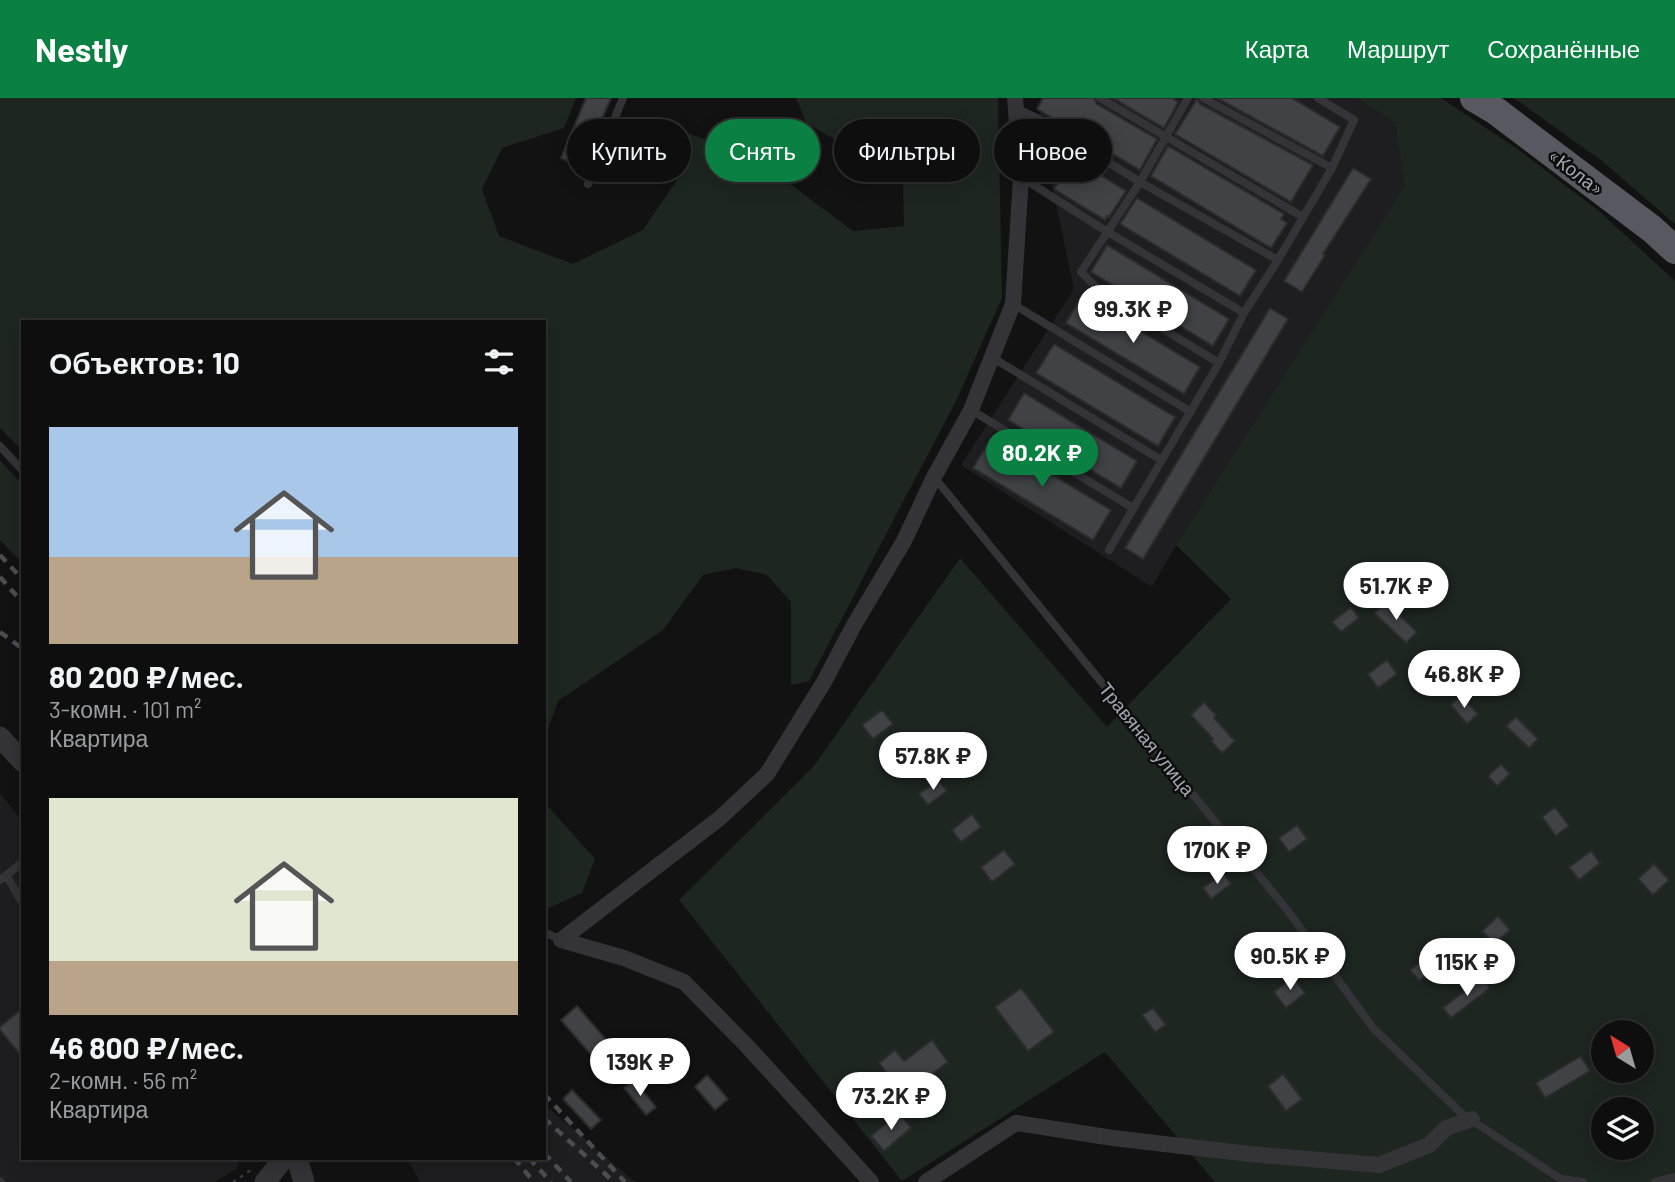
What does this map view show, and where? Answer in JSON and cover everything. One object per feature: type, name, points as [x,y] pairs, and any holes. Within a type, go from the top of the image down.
[{"type":"highway","name":"«Кола»","points":[[1474,98],[1496,111],[1641,220],[1675,250]]},
{"type":"street","points":[[561,940],[720,818],[767,774],[824,682],[904,541],[934,477],[971,410],[993,358],[1013,304],[1021,182]]},
{"type":"street","points":[[0,737],[21,760]]},
{"type":"street","points":[[561,940],[624,958],[684,982],[748,1046],[871,1182]]},
{"type":"street","points":[[926,1182],[1016,1123],[1168,1144],[1378,1166],[1429,1145],[1446,1128],[1472,1119]]},
{"type":"street","points":[[264,1182],[282,1160]]},
{"type":"street","points":[[298,1160],[304,1182]]},
{"type":"lane","points":[[588,184],[623,98]]},
{"type":"lane","points":[[1100,98],[1303,217]]},
{"type":"lane","points":[[1188,98],[1140,182],[1081,272],[1099,290],[1219,363]]},
{"type":"lane","points":[[1203,98],[1332,168]]},
{"type":"lane","points":[[1108,551],[1219,363],[1244,313],[1332,168],[1354,120],[1318,98]]},
{"type":"lane","points":[[1016,103],[1140,182],[1278,260]]},
{"type":"lane","points":[[1029,182],[1106,232],[1244,313]]},
{"type":"lane","points":[[1013,304],[1191,412]]},
{"type":"lane","points":[[993,358],[1161,460]]},
{"type":"lane","points":[[971,410],[1133,508]]},
{"type":"lane","points":[[0,446],[21,469]]},
{"type":"lane","name":"Травяная улица","points":[[934,477],[1288,911],[1373,1028],[1462,1114],[1561,1179],[1583,1182]]},
{"type":"lane","points":[[21,864],[3,877],[21,901]]},
{"type":"lane","points":[[546,933],[561,940]]},
{"type":"lane","points":[[1655,1182],[1675,1177]]},
{"type":"shaded area","points":[[0,98],[576,98],[564,128],[502,148],[482,189],[499,236],[573,264],[643,230],[676,182],[691,182],[691,135],[705,139],[705,182],[787,182],[853,231],[904,226],[903,182],[980,182],[980,119],[834,119],[834,139],[820,131],[820,119],[804,119],[796,98],[998,98],[998,119],[994,119],[994,182],[1000,182],[1002,298],[956,401],[809,681],[791,685],[791,602],[767,575],[736,568],[703,575],[663,630],[558,701],[546,734],[546,320],[21,320],[21,449],[0,428]]},
{"type":"shaded area","points":[[1043,98],[1356,98],[1395,123],[1406,186],[1176,545],[1152,587],[961,465],[1074,289],[1051,182],[1112,182],[1112,119],[1038,119]]},
{"type":"shaded area","points":[[1356,98],[1441,98],[1516,148],[1599,211],[1675,281],[1675,1182],[1215,1182],[1105,1052],[902,1181],[679,900],[814,766],[960,558],[1107,727],[1231,599],[1176,545],[1405,186],[1395,123]]},
{"type":"shaded area","points":[[1514,98],[1675,98],[1675,224],[1602,161]]},
{"type":"shaded area","points":[[0,460],[21,483],[21,562],[0,540]]},
{"type":"shaded area","points":[[0,793],[21,819],[21,1160],[240,1160],[236,1169],[215,1182],[0,1182]]},
{"type":"shaded area","points":[[546,804],[595,859],[582,893],[546,909]]},
{"type":"shaded area","points":[[546,1106],[635,1182],[420,1182],[408,1160],[546,1160]]},
{"type":"building","points":[[586,98],[611,98],[602,119],[577,119]]},
{"type":"building","points":[[1043,98],[1094,98],[1097,104],[1157,139],[1140,170],[1112,153],[1112,119],[1054,119],[1037,109]]},
{"type":"building","points":[[1113,98],[1172,98],[1178,102],[1164,128]]},
{"type":"building","points":[[1217,98],[1292,98],[1340,127],[1323,156]]},
{"type":"building","points":[[1197,99],[1200,104],[1313,165],[1291,202],[1175,134]]},
{"type":"building","points":[[567,144],[567,161],[561,158]]},
{"type":"building","points":[[1168,146],[1284,214],[1281,219],[1287,223],[1271,248],[1151,176]]},
{"type":"building","points":[[1353,168],[1371,179],[1302,292],[1284,281]]},
{"type":"building","points":[[1058,182],[1112,182],[1126,191],[1105,220],[1054,189]]},
{"type":"building","points":[[1137,198],[1256,270],[1240,296],[1120,224]]},
{"type":"building","points":[[1107,245],[1229,319],[1213,346],[1091,272]]},
{"type":"building","points":[[1082,296],[1200,367],[1184,394],[1066,323]]},
{"type":"building","points":[[1270,308],[1288,319],[1143,559],[1125,548]]},
{"type":"building","points":[[1054,344],[1175,417],[1158,446],[1036,373]]},
{"type":"building","points":[[1024,393],[1137,461],[1121,488],[1008,420]]},
{"type":"building","points":[[991,438],[1111,510],[1093,540],[973,468]]},
{"type":"building","points":[[1386,602],[1417,632],[1406,643],[1374,613]]},
{"type":"building","points":[[1351,607],[1359,618],[1341,632],[1332,622]]},
{"type":"building","points":[[1387,660],[1397,674],[1378,688],[1368,674]]},
{"type":"building","points":[[1461,695],[1478,714],[1467,724],[1451,705]]},
{"type":"building","points":[[1204,702],[1216,715],[1214,718],[1235,741],[1222,753],[1191,715]]},
{"type":"building","points":[[882,710],[893,724],[873,739],[862,725]]},
{"type":"building","points":[[1516,717],[1538,739],[1529,748],[1506,726]]},
{"type":"building","points":[[1501,764],[1510,774],[1497,786],[1488,776]]},
{"type":"building","points":[[938,780],[947,791],[928,805],[919,794]]},
{"type":"building","points":[[1555,807],[1569,826],[1556,836],[1542,817]]},
{"type":"building","points":[[972,814],[981,827],[961,842],[952,830]]},
{"type":"building","points":[[1297,825],[1307,839],[1289,852],[1279,838]]},
{"type":"building","points":[[1004,850],[1015,864],[992,882],[981,867]]},
{"type":"building","points":[[1591,851],[1600,863],[1579,880],[1569,867]]},
{"type":"building","points":[[1654,864],[1669,880],[1653,895],[1638,879]]},
{"type":"building","points":[[1223,873],[1231,884],[1211,899],[1203,888]]},
{"type":"building","points":[[1498,916],[1510,930],[1494,944],[1482,931]]},
{"type":"building","points":[[1439,943],[1452,956],[1419,981],[1410,970],[1425,959]]},
{"type":"building","points":[[1293,977],[1305,993],[1286,1008],[1274,992]]},
{"type":"building","points":[[1482,977],[1490,988],[1451,1018],[1443,1008]]},
{"type":"building","points":[[1021,988],[1054,1032],[1028,1051],[995,1007]]},
{"type":"building","points":[[577,1006],[609,1043],[593,1057],[561,1020]]},
{"type":"building","points":[[1153,1008],[1166,1025],[1155,1032],[1142,1015]]},
{"type":"building","points":[[21,1010],[21,1056],[0,1030],[0,1027]]},
{"type":"building","points":[[932,1040],[948,1062],[904,1095],[879,1063],[895,1050],[904,1061]]},
{"type":"building","points":[[1581,1056],[1590,1071],[1545,1098],[1536,1083]]},
{"type":"building","points":[[1283,1074],[1302,1099],[1286,1111],[1268,1086]]},
{"type":"building","points":[[707,1075],[728,1099],[715,1110],[695,1087]]},
{"type":"building","points":[[634,1080],[656,1107],[646,1115],[624,1088]]},
{"type":"building","points":[[572,1090],[601,1120],[591,1129],[563,1099]]},
{"type":"building","points":[[899,1113],[911,1128],[884,1151],[871,1136]]},
{"type":"railway","points":[[0,555],[21,578]]},
{"type":"railway","points":[[0,577],[21,601]]},
{"type":"railway","points":[[0,632],[21,648]]},
{"type":"railway","points":[[546,1096],[625,1182]]},
{"type":"railway","points":[[546,1120],[614,1182]]},
{"type":"railway","points":[[546,1155],[571,1182]]},
{"type":"railway","points":[[516,1160],[534,1182]]},
{"type":"railway","points":[[531,1160],[551,1182]]}]
